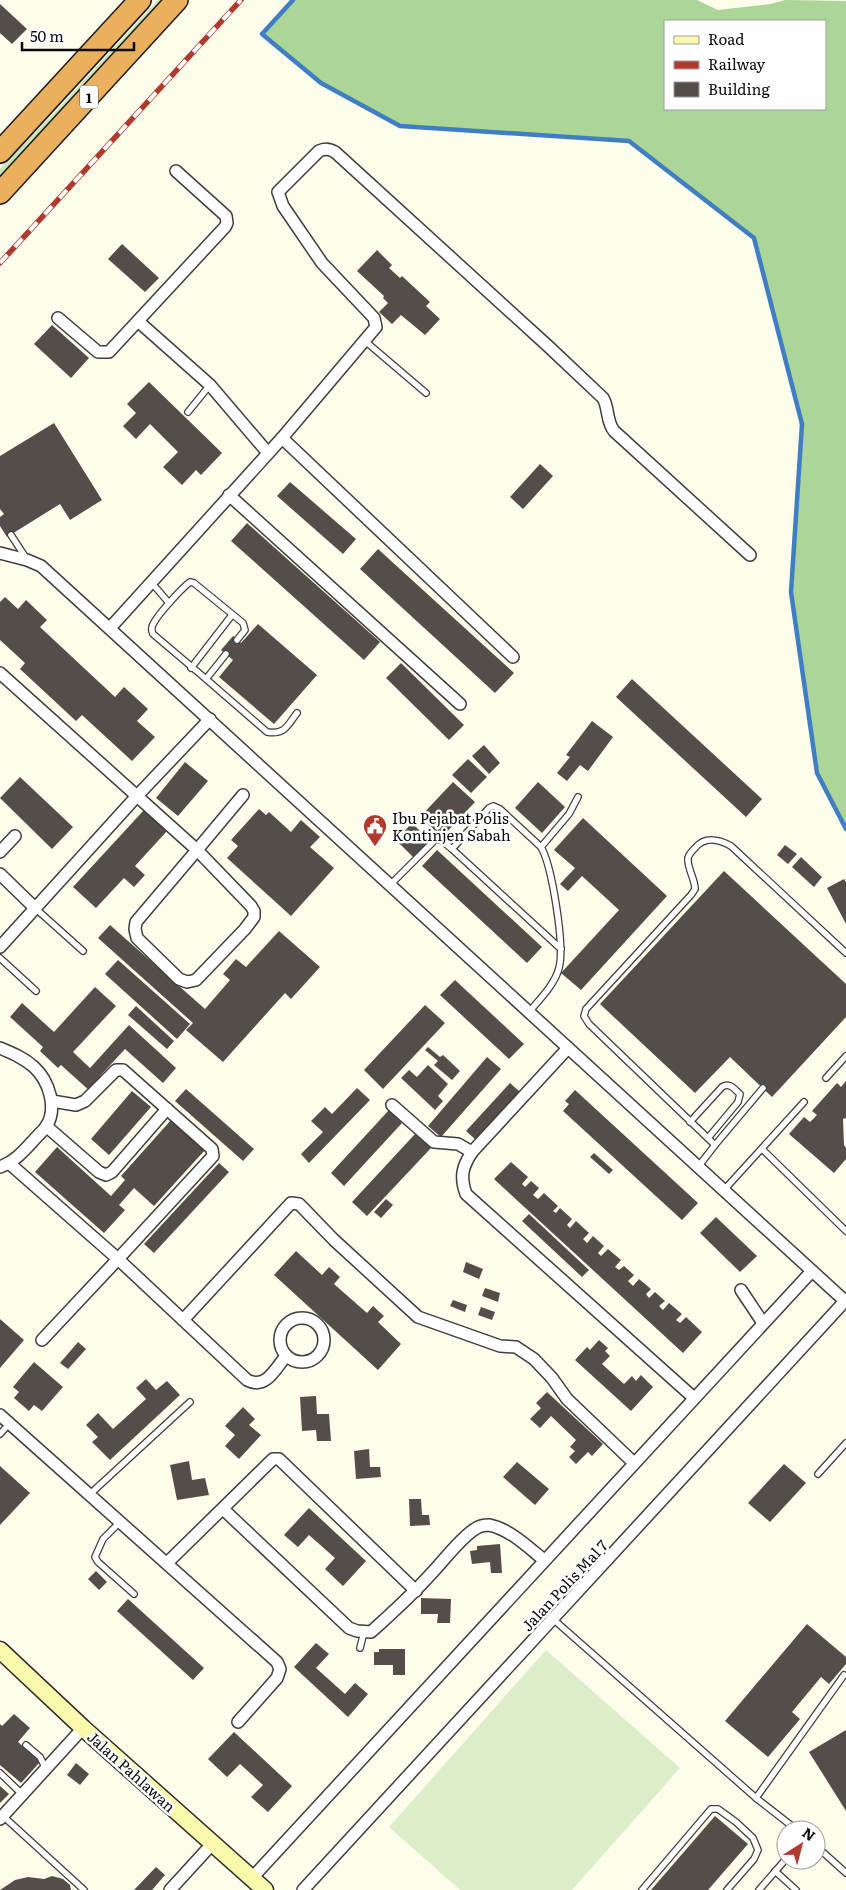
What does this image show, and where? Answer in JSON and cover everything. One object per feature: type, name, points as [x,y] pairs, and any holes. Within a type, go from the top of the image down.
[{"type":"highway","name":"1","points":[[0,193],[178,0]]},
{"type":"highway","name":"1","points":[[0,152],[135,2]]},
{"type":"street","points":[[110,628],[282,438],[376,327],[376,320],[322,263],[283,206],[278,192],[323,149],[335,152],[603,398],[606,403],[610,427],[750,555]]},
{"type":"street","points":[[58,318],[98,352],[102,353],[112,350],[221,231],[227,223],[226,216],[176,171]]},
{"type":"street","points":[[139,322],[210,385],[268,453]]},
{"type":"street","points":[[282,438],[513,657]]},
{"type":"street","points":[[229,495],[460,704]]},
{"type":"street","points":[[0,553],[41,566],[845,1300]]},
{"type":"street","points":[[0,674],[197,850],[252,906],[254,917],[246,930],[196,980],[187,982],[179,979],[137,938],[134,929],[136,922],[197,850],[243,796]]},
{"type":"street","points":[[0,947],[136,797],[210,719]]},
{"type":"street","points":[[0,852],[15,836]]},
{"type":"street","points":[[0,874],[35,908]]},
{"type":"street","points":[[0,1048],[16,1055],[34,1067],[46,1084],[52,1102],[51,1113],[46,1126],[5,1165],[118,1259],[247,1380],[251,1382],[265,1382],[286,1356]]},
{"type":"street","points":[[568,1048],[472,1152],[462,1168],[462,1184],[466,1194],[694,1398]]},
{"type":"street","points":[[42,1340],[214,1154],[212,1149],[127,1073],[120,1069],[114,1072],[85,1101],[76,1105],[52,1102]]},
{"type":"street","points":[[392,1105],[434,1142],[458,1144],[472,1152]]},
{"type":"street","points":[[46,1126],[99,1172],[106,1175],[112,1172],[167,1109]]},
{"type":"street","points":[[183,1320],[291,1203],[299,1204],[334,1240],[418,1317],[500,1346],[516,1347],[534,1359],[552,1378],[567,1399],[634,1463]]},
{"type":"street","points":[[252,1878],[812,1271]]},
{"type":"street","points":[[741,1290],[763,1323]]},
{"type":"street","name":"Jalan Polis Mal 7","points":[[303,1890],[845,1300]]},
{"type":"street","points":[[0,1415],[277,1662],[279,1666],[277,1678],[238,1722]]},
{"type":"street","points":[[167,1563],[268,1462],[273,1459],[279,1459],[416,1591]]},
{"type":"street","points":[[223,1509],[349,1628],[357,1631],[371,1632],[416,1591],[465,1537],[482,1525],[490,1525],[502,1530],[544,1560]]},
{"type":"street","name":"Jalan Pahlawan","points":[[0,1650],[83,1728],[265,1890]]},
{"type":"street","points":[[1,1818],[83,1728]]},
{"type":"street","points":[[170,1890],[213,1843]]},
{"type":"lane","points":[[365,341],[426,393]]},
{"type":"lane","points":[[188,412],[210,385]]},
{"type":"lane","points":[[11,535],[27,560]]},
{"type":"lane","points":[[151,582],[169,603]]},
{"type":"lane","points":[[237,640],[245,630],[245,626],[194,583],[190,582],[169,603],[152,624],[151,629],[153,634],[191,668],[267,732],[277,733],[284,730],[297,713]]},
{"type":"lane","points":[[191,668],[232,615]]},
{"type":"lane","points":[[206,679],[226,654]]},
{"type":"lane","points":[[542,847],[570,814],[578,797]]},
{"type":"lane","points":[[452,849],[489,808],[493,806],[500,809],[542,847],[547,856],[561,949],[559,970],[543,996],[529,1012]]},
{"type":"lane","points":[[390,884],[435,840],[441,840],[561,949]]},
{"type":"lane","points":[[715,1145],[596,1031],[584,1016],[586,1009],[695,890],[688,857],[696,847],[708,840],[715,840],[731,846],[846,952]]},
{"type":"lane","points":[[35,908],[83,951]]},
{"type":"lane","points":[[0,958],[36,991]]},
{"type":"lane","points":[[826,1078],[846,1056]]},
{"type":"lane","points":[[690,1122],[722,1086],[729,1085],[740,1094],[738,1102],[708,1138]]},
{"type":"lane","points":[[698,1167],[706,1160],[715,1145],[763,1088]]},
{"type":"lane","points":[[724,1190],[804,1102]]},
{"type":"lane","points":[[762,1149],[846,1230]]},
{"type":"lane","points":[[89,1495],[190,1402]]},
{"type":"lane","points":[[0,1434],[9,1424]]},
{"type":"lane","points":[[818,1474],[846,1443]]},
{"type":"lane","points":[[120,1522],[103,1539],[95,1557],[98,1562],[134,1594]]},
{"type":"lane","points":[[553,1619],[756,1798],[784,1820]]},
{"type":"lane","points":[[360,1648],[364,1632]]},
{"type":"lane","points":[[756,1798],[844,1675]]},
{"type":"lane","points":[[26,1745],[40,1757],[46,1769]]},
{"type":"lane","points":[[0,1773],[23,1794]]},
{"type":"lane","points":[[642,1890],[711,1809],[718,1809],[753,1838],[758,1850],[754,1859],[728,1890]]},
{"type":"lane","points":[[1,1818],[84,1890]]},
{"type":"lane","points":[[826,1855],[846,1873]]},
{"type":"lane","points":[[759,1890],[775,1870],[796,1890]]},
{"type":"green space","points":[[158,0],[165,0],[0,179],[0,169]]},
{"type":"green space","points":[[293,0],[697,0],[718,10],[770,4],[785,0],[846,1],[846,829],[817,773],[791,592],[801,424],[754,238],[629,141],[400,126],[321,83],[262,34]]},
{"type":"green space","points":[[546,1650],[680,1768],[572,1890],[460,1890],[389,1827]]},
{"type":"building","points":[[0,4],[27,29],[12,44],[0,33]]},
{"type":"building","points":[[122,244],[159,278],[145,292],[108,259]]},
{"type":"building","points":[[377,250],[392,265],[389,268],[400,278],[402,276],[430,302],[426,306],[440,319],[425,335],[401,315],[392,324],[379,312],[388,303],[383,298],[384,296],[357,271]]},
{"type":"building","points":[[52,325],[89,358],[71,378],[34,344]]},
{"type":"building","points":[[149,382],[222,453],[201,475],[196,470],[182,485],[163,467],[178,452],[150,424],[136,439],[123,426],[136,413],[127,404]]},
{"type":"building","points":[[54,423],[102,500],[70,520],[60,504],[7,537],[0,526],[0,517],[4,514],[0,509],[0,456]]},
{"type":"building","points":[[540,464],[553,476],[523,509],[510,497]]},
{"type":"building","points":[[290,482],[356,539],[343,554],[277,496]]},
{"type":"building","points":[[247,523],[380,642],[364,660],[231,541]]},
{"type":"building","points":[[378,549],[514,673],[495,693],[360,569]]},
{"type":"building","points":[[5,597],[18,609],[26,600],[47,620],[40,627],[115,697],[124,687],[148,709],[137,721],[155,737],[132,761],[82,715],[76,721],[20,669],[25,663],[0,640],[0,602]]},
{"type":"building","points":[[258,624],[317,675],[274,724],[219,677],[233,660],[221,650],[233,636],[241,643]]},
{"type":"building","points":[[401,663],[464,725],[449,740],[386,678]]},
{"type":"building","points":[[632,679],[762,799],[746,817],[616,697]]},
{"type":"building","points":[[592,721],[613,737],[588,771],[580,765],[567,781],[557,773],[570,757],[566,755]]},
{"type":"building","points":[[484,745],[500,763],[489,774],[472,756]]},
{"type":"building","points":[[468,759],[487,777],[471,793],[452,775]]},
{"type":"building","points":[[185,762],[208,781],[178,816],[156,798]]},
{"type":"building","points":[[20,777],[73,827],[52,849],[0,798]]},
{"type":"building","points":[[453,782],[475,802],[442,837],[420,817]]},
{"type":"building","points":[[538,782],[565,807],[542,833],[515,808]]},
{"type":"building","points":[[259,809],[266,815],[269,812],[291,832],[301,820],[320,837],[310,847],[334,868],[291,916],[227,858],[238,846],[231,840]]},
{"type":"building","points":[[144,810],[167,831],[135,866],[145,875],[134,887],[124,878],[96,908],[73,887]]},
{"type":"building","points":[[583,818],[667,896],[581,990],[561,973],[619,910],[582,876],[568,891],[560,884],[575,868],[554,850]]},
{"type":"building","points":[[412,823],[430,841],[414,858],[396,840]]},
{"type":"building","points":[[785,845],[797,854],[788,864],[777,855]]},
{"type":"building","points":[[437,850],[542,947],[527,963],[422,866]]},
{"type":"building","points":[[801,857],[822,877],[814,887],[792,867]]},
{"type":"building","points":[[724,871],[846,984],[846,1017],[772,1097],[730,1057],[695,1093],[600,1004]]},
{"type":"building","points":[[844,879],[846,882],[846,924],[827,888]]},
{"type":"building","points":[[110,925],[205,1009],[230,980],[223,974],[236,959],[246,967],[279,931],[320,967],[291,999],[285,993],[223,1062],[186,1030],[193,1023],[98,938]]},
{"type":"building","points":[[118,960],[190,1024],[177,1039],[105,974]]},
{"type":"building","points":[[455,980],[524,1044],[509,1059],[440,995]]},
{"type":"building","points":[[95,987],[116,1006],[73,1052],[90,1068],[129,1025],[176,1068],[163,1083],[125,1049],[100,1076],[103,1079],[91,1092],[61,1065],[58,1068],[40,1051],[43,1047],[10,1017],[22,1003],[54,1032]]},
{"type":"building","points":[[425,1005],[445,1023],[383,1089],[364,1070]]},
{"type":"building","points":[[136,1006],[174,1041],[167,1049],[128,1015]]},
{"type":"building","points":[[428,1047],[440,1057],[443,1055],[460,1071],[452,1080],[434,1065],[438,1061],[425,1050]]},
{"type":"building","points":[[487,1057],[501,1069],[441,1137],[428,1126]]},
{"type":"building","points":[[428,1065],[448,1084],[438,1096],[443,1101],[435,1110],[401,1078],[409,1070],[417,1077]]},
{"type":"building","points":[[846,1081],[846,1118],[843,1119],[846,1159],[834,1173],[789,1134],[804,1117],[810,1122],[817,1115],[812,1111],[837,1083],[841,1087]]},
{"type":"building","points":[[510,1083],[520,1092],[476,1140],[466,1131]]},
{"type":"building","points":[[357,1088],[370,1100],[309,1163],[301,1154],[323,1132],[311,1121],[325,1107],[332,1114]]},
{"type":"building","points":[[186,1089],[254,1149],[243,1161],[175,1101]]},
{"type":"building","points":[[575,1090],[698,1203],[682,1220],[563,1111],[569,1104],[565,1101]]},
{"type":"building","points":[[132,1091],[151,1107],[109,1155],[91,1139]]},
{"type":"building","points":[[389,1110],[402,1123],[344,1186],[331,1173]]},
{"type":"building","points":[[171,1120],[205,1150],[154,1206],[134,1188],[119,1205],[125,1210],[104,1233],[35,1172],[57,1147],[111,1196],[125,1180],[121,1176]]},
{"type":"building","points":[[415,1134],[431,1148],[367,1216],[352,1202]]},
{"type":"building","points":[[594,1153],[613,1170],[609,1174],[590,1157]]},
{"type":"building","points":[[511,1162],[528,1177],[522,1184],[525,1187],[531,1181],[539,1188],[533,1195],[538,1199],[544,1193],[558,1206],[553,1211],[556,1213],[560,1208],[572,1219],[567,1225],[570,1228],[576,1221],[589,1233],[583,1239],[587,1243],[593,1236],[604,1246],[598,1253],[601,1256],[608,1249],[621,1260],[615,1267],[619,1270],[624,1266],[634,1275],[628,1281],[633,1286],[639,1279],[651,1289],[646,1294],[649,1298],[655,1292],[665,1301],[659,1306],[663,1310],[669,1303],[682,1314],[676,1320],[680,1323],[686,1317],[702,1332],[683,1353],[494,1179]]},
{"type":"building","points":[[219,1163],[229,1172],[154,1253],[144,1244]]},
{"type":"building","points":[[386,1199],[393,1205],[381,1218],[374,1212]]},
{"type":"building","points":[[529,1214],[589,1270],[582,1277],[522,1221]]},
{"type":"building","points":[[716,1217],[757,1256],[740,1272],[700,1233]]},
{"type":"building","points":[[296,1251],[322,1275],[329,1267],[340,1277],[334,1284],[367,1313],[373,1306],[384,1316],[378,1322],[401,1344],[378,1370],[274,1275]]},
{"type":"building","points":[[466,1262],[483,1269],[479,1279],[463,1272]]},
{"type":"building","points":[[485,1288],[500,1293],[498,1302],[482,1296]]},
{"type":"building","points":[[453,1300],[467,1305],[465,1312],[450,1306]]},
{"type":"building","points":[[481,1307],[495,1312],[492,1320],[478,1315]]},
{"type":"building","points":[[0,1319],[24,1340],[0,1368]]},
{"type":"building","points":[[599,1340],[608,1348],[605,1351],[610,1356],[602,1364],[624,1384],[632,1376],[636,1381],[641,1375],[653,1387],[631,1411],[575,1360],[587,1347],[590,1350]]},
{"type":"building","points":[[78,1342],[86,1349],[68,1369],[60,1363]]},
{"type":"building","points":[[34,1362],[63,1387],[42,1411],[34,1405],[29,1411],[14,1398],[19,1392],[13,1387]]},
{"type":"building","points":[[146,1379],[156,1390],[167,1381],[180,1395],[110,1460],[92,1442],[98,1437],[86,1425],[98,1413],[113,1429],[146,1399],[136,1388]]},
{"type":"building","points":[[547,1392],[603,1444],[592,1456],[588,1452],[576,1464],[569,1457],[575,1451],[570,1447],[576,1440],[551,1416],[540,1428],[530,1419],[541,1408],[536,1403]]},
{"type":"building","points":[[316,1396],[317,1414],[329,1414],[331,1441],[317,1441],[316,1430],[302,1431],[300,1397]]},
{"type":"building","points":[[243,1407],[255,1419],[249,1425],[261,1435],[239,1459],[225,1446],[235,1435],[225,1426]]},
{"type":"building","points":[[369,1449],[370,1467],[380,1467],[381,1477],[356,1479],[354,1451]]},
{"type":"building","points":[[189,1461],[192,1480],[205,1478],[209,1495],[177,1500],[170,1465]]},
{"type":"building","points":[[517,1462],[549,1489],[535,1505],[503,1477]]},
{"type":"building","points":[[784,1464],[806,1483],[770,1522],[748,1503]]},
{"type":"building","points":[[0,1466],[30,1493],[0,1525]]},
{"type":"building","points":[[409,1499],[421,1499],[422,1515],[429,1515],[430,1525],[410,1526]]},
{"type":"building","points":[[309,1508],[366,1561],[343,1586],[325,1569],[335,1558],[309,1535],[298,1547],[284,1535]]},
{"type":"building","points":[[500,1544],[502,1573],[491,1573],[490,1562],[472,1564],[470,1551],[477,1550],[477,1546]]},
{"type":"building","points":[[96,1571],[107,1582],[99,1590],[88,1579]]},
{"type":"building","points":[[421,1598],[451,1599],[450,1623],[437,1623],[438,1614],[421,1614]]},
{"type":"building","points":[[128,1599],[204,1668],[193,1680],[117,1611]]},
{"type":"building","points":[[807,1624],[846,1657],[846,1664],[829,1684],[821,1677],[792,1712],[800,1719],[768,1757],[725,1721]]},
{"type":"building","points":[[316,1643],[329,1654],[316,1668],[345,1694],[355,1683],[368,1694],[348,1717],[294,1667]]},
{"type":"building","points":[[379,1649],[405,1649],[405,1675],[393,1675],[393,1665],[374,1665],[374,1652],[379,1652]]},
{"type":"building","points":[[14,1714],[30,1728],[18,1742],[40,1762],[21,1783],[0,1765],[0,1724],[2,1726]]},
{"type":"building","points":[[846,1730],[846,1811],[809,1752]]},
{"type":"building","points":[[234,1732],[292,1786],[268,1812],[251,1797],[263,1785],[240,1764],[227,1777],[208,1759]]},
{"type":"building","points":[[76,1763],[89,1774],[80,1785],[67,1775]]},
{"type":"building","points":[[0,1786],[9,1794],[0,1803]]},
{"type":"building","points":[[715,1816],[748,1844],[708,1890],[651,1890]]},
{"type":"building","points":[[156,1867],[165,1875],[152,1890],[134,1890]]},
{"type":"building","points":[[52,1876],[63,1879],[70,1885],[71,1890],[0,1890],[15,1880],[28,1877],[44,1879]]},
{"type":"waterway","points":[[293,0],[262,34],[321,83],[400,126],[629,141],[754,238],[802,424],[791,592],[817,773],[846,829]]},
{"type":"railway","points":[[0,263],[241,0]]},
{"type":"place","name":"Ibu Pejabat Polis Kontinjen Sabah","points":[[375,847]]}]
